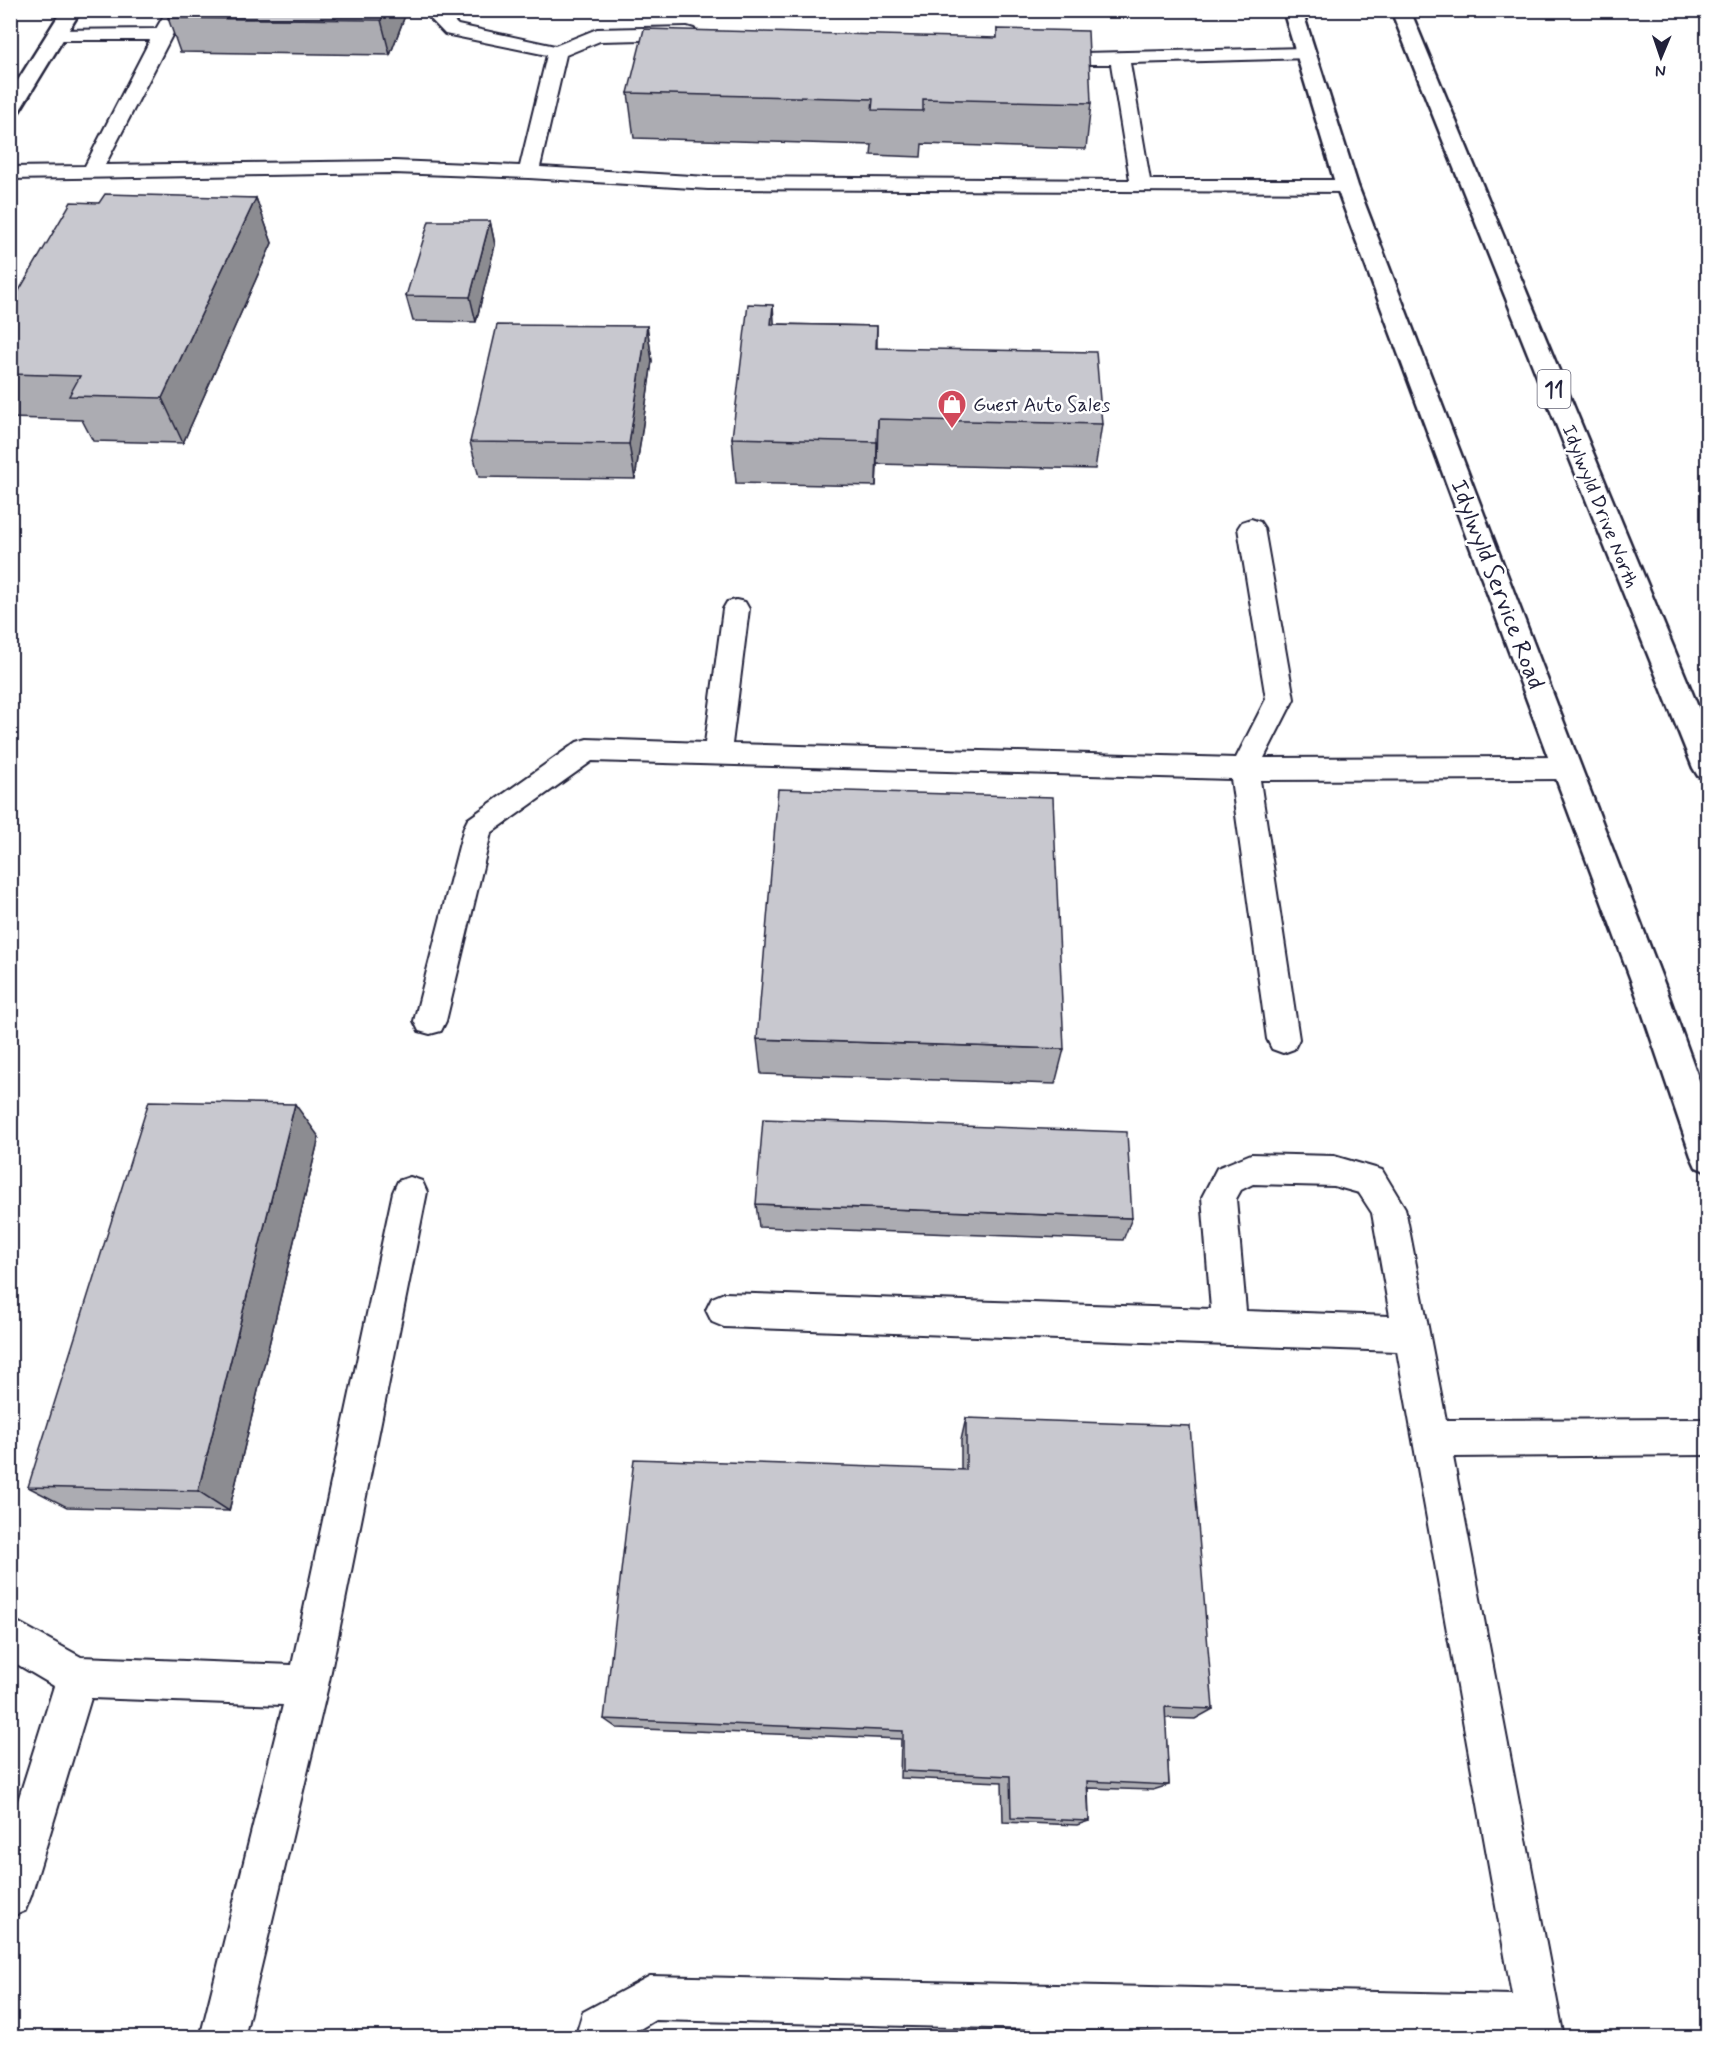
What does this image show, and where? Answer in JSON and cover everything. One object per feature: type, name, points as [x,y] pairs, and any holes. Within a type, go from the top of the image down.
[{"type":"main road","points":[[10,110],[72,10]]},
{"type":"main road","name":"Idylwyld Service Road","points":[[1292,10],[1347,186],[1651,992],[1707,1156]]},
{"type":"main road","name":"Idylwyld Drive North","points":[[1400,10],[1707,768]]},
{"type":"lane","points":[[92,171],[176,10]]},
{"type":"lane","points":[[431,10],[452,30],[556,52],[597,35],[706,33]]},
{"type":"lane","points":[[57,34],[162,35]]},
{"type":"lane","points":[[529,172],[556,52]]},
{"type":"lane","points":[[1026,59],[1305,54]]},
{"type":"lane","points":[[1120,58],[1141,186]]},
{"type":"lane","points":[[10,172],[394,166],[708,183],[1347,186]]},
{"type":"lane","points":[[1251,528],[1280,699],[1244,769],[1283,1039]]},
{"type":"lane","points":[[717,754],[736,609]]},
{"type":"lane","points":[[430,1021],[478,827],[587,750],[1244,769],[1567,768]]},
{"type":"lane","points":[[597,2037],[599,2028],[650,1998],[1541,2028],[1388,1208],[1370,1181],[1334,1171],[1251,1169],[1228,1179],[1219,1197],[1230,1327]]},
{"type":"lane","points":[[222,2037],[308,1686],[410,1192]]},
{"type":"lane","points":[[724,1310],[1410,1334]]},
{"type":"lane","points":[[1431,1439],[1707,1437]]},
{"type":"lane","points":[[10,1638],[77,1677],[308,1686]]},
{"type":"lane","points":[[10,1896],[77,1677]]},
{"type":"building","points":[[172,10],[385,10],[381,20],[168,18]]},
{"type":"building","points":[[644,29],[997,38],[997,29],[1088,31],[1091,103],[923,99],[923,111],[872,110],[873,99],[628,93]]},
{"type":"building","points":[[105,194],[256,198],[162,398],[69,396],[80,376],[10,374],[10,306],[71,202],[99,203]]},
{"type":"building","points":[[429,221],[490,221],[470,297],[406,296]]},
{"type":"building","points":[[748,304],[773,305],[771,324],[877,326],[876,348],[1096,352],[1102,424],[878,419],[877,442],[732,438]]},
{"type":"building","points":[[497,325],[647,326],[629,444],[470,442]]},
{"type":"building","points":[[778,789],[1053,797],[1064,1049],[757,1039]]},
{"type":"building","points":[[149,1101],[295,1104],[198,1491],[28,1487]]},
{"type":"building","points":[[763,1119],[1127,1132],[1132,1218],[756,1204]]},
{"type":"building","points":[[966,1418],[1190,1426],[1213,1709],[1165,1707],[1169,1785],[1087,1781],[1089,1821],[1011,1818],[1010,1776],[903,1771],[903,1731],[604,1719],[634,1459],[966,1470]]},
{"type":"place","name":"Guest Auto Sales","points":[[952,430]]}]
